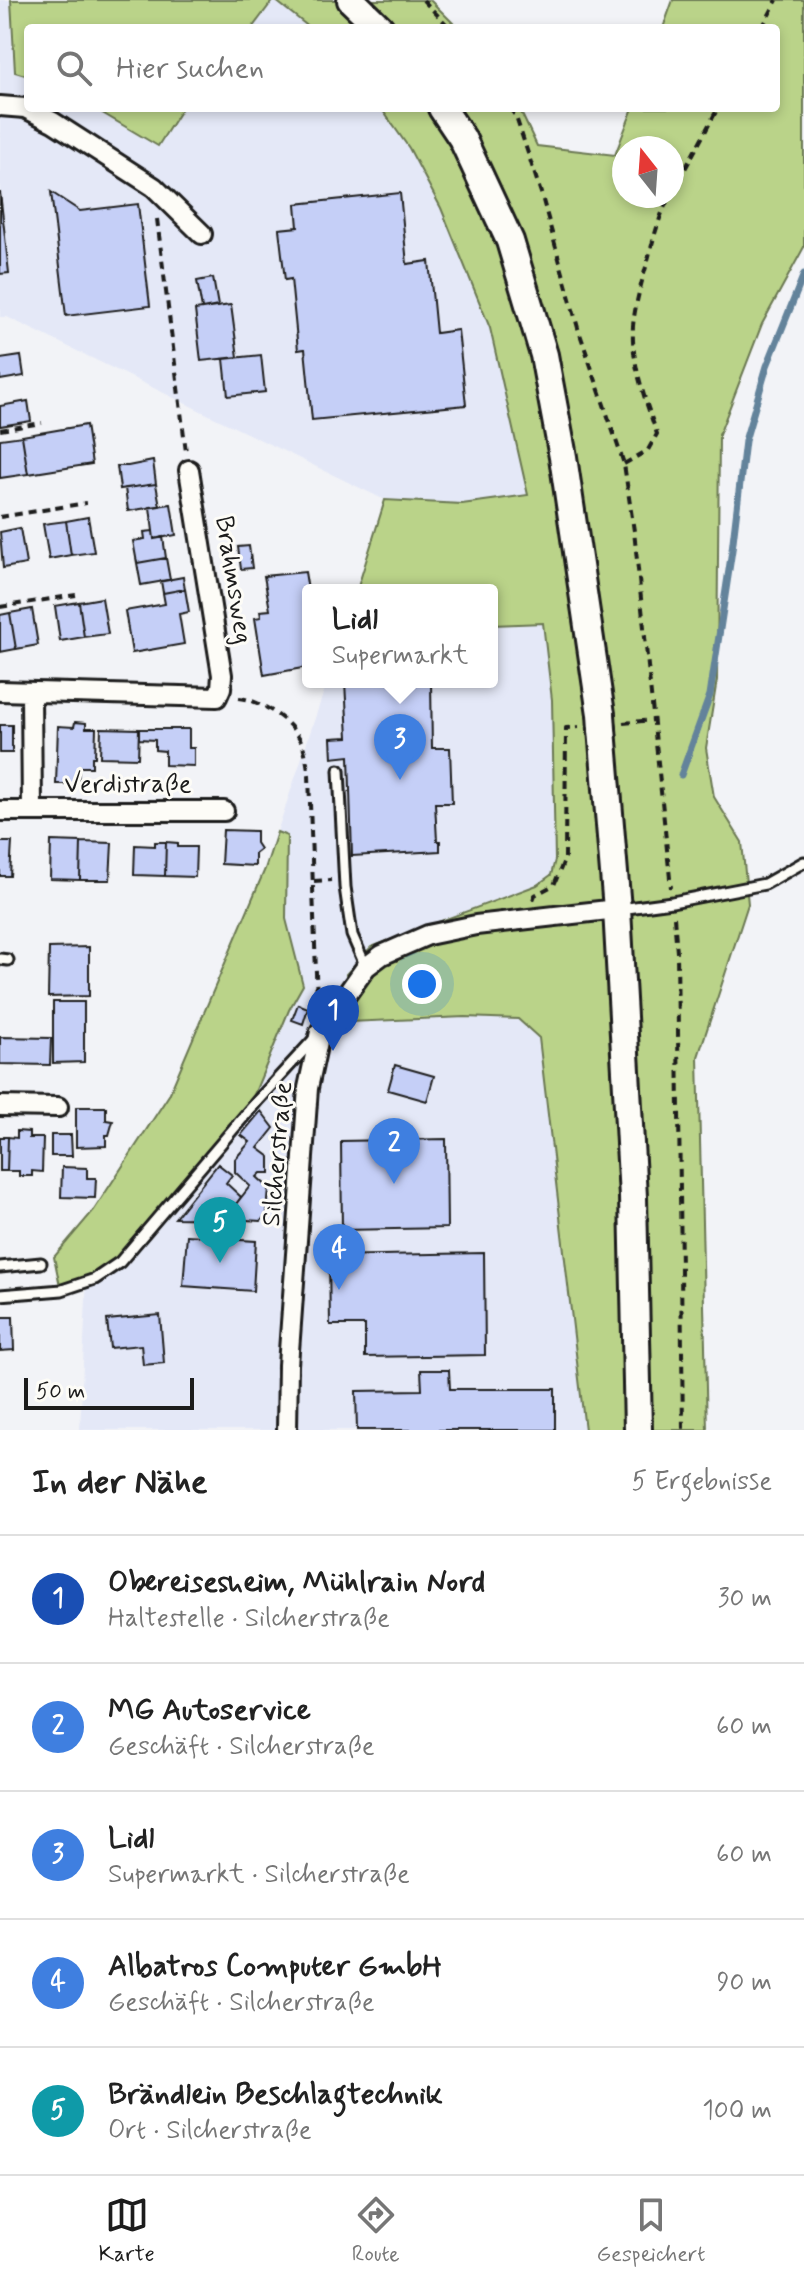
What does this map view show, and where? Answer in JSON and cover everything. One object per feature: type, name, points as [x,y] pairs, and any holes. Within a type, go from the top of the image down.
[{"type":"main road","points":[[351,0],[376,24]]},
{"type":"main road","points":[[445,112],[462,138],[510,241],[544,355],[565,472],[599,723],[617,909],[633,1197],[638,1430]]},
{"type":"street","points":[[0,106],[24,108]]},
{"type":"street","points":[[33,112],[154,187],[202,234]]},
{"type":"street","name":"Brahmsweg","points":[[189,470],[222,675],[217,697]]},
{"type":"street","points":[[0,691],[217,697]]},
{"type":"street","name":"Verdistraße","points":[[31,693],[32,811]]},
{"type":"street","name":"Verdistraße","points":[[0,811],[224,811]]},
{"type":"street","name":"Silcherstraße","points":[[287,1430],[288,1365],[308,1088],[320,1032],[366,967],[382,955],[428,935],[476,925],[617,909]]},
{"type":"street","points":[[0,1106],[58,1107]]},
{"type":"lane","points":[[339,770],[345,887],[352,935],[366,967]]},
{"type":"lane","points":[[617,909],[765,884],[804,862]]},
{"type":"lane","points":[[0,1295],[62,1290],[95,1279],[120,1262],[320,1032]]},
{"type":"lane","points":[[0,1267],[41,1263]]},
{"type":"path","points":[[423,0],[446,24]]},
{"type":"path","points":[[764,24],[777,0]]},
{"type":"path","points":[[513,112],[541,193],[578,328],[624,464],[634,531],[677,952],[683,1430]]},
{"type":"path","points":[[684,170],[716,112]]},
{"type":"path","points":[[154,187],[163,281],[189,470]]},
{"type":"path","points":[[624,464],[648,450],[657,434],[643,394],[633,326],[639,291],[663,208]]},
{"type":"path","points":[[0,430],[42,423]]},
{"type":"path","points":[[0,517],[86,503]]},
{"type":"path","points":[[0,607],[76,595]]},
{"type":"path","points":[[217,697],[249,699],[281,716],[301,742],[309,775],[317,962],[315,982],[320,1032]]},
{"type":"path","points":[[527,920],[535,895],[554,885],[565,858],[566,728],[653,720]]},
{"type":"shaded area","points":[[0,0],[275,0],[305,24],[24,24],[24,112],[384,112],[409,148],[441,208],[490,328],[528,495],[462,504],[385,500],[7,317],[0,317]]},
{"type":"shaded area","points":[[543,623],[552,700],[555,860],[551,875],[537,885],[371,947],[346,974],[349,1022],[465,1017],[519,1019],[539,1038],[585,1430],[80,1430],[87,1276],[118,1260],[303,985],[286,919],[287,836],[277,832],[325,688],[498,688],[498,625]]},
{"type":"green space","points":[[11,0],[273,0],[255,24],[24,24],[24,75],[15,72]]},
{"type":"green space","points":[[275,0],[430,0],[454,24],[305,24]]},
{"type":"green space","points":[[673,0],[804,0],[804,247],[762,324],[719,435],[717,680],[706,748],[714,797],[742,842],[748,904],[698,1057],[707,1430],[585,1430],[539,1038],[518,1019],[465,1017],[349,1022],[346,974],[371,947],[537,885],[551,875],[555,860],[552,700],[543,623],[498,625],[498,584],[359,584],[385,500],[462,504],[528,495],[490,328],[441,208],[409,148],[384,112],[521,112],[537,146],[612,155],[612,208],[684,208],[684,136],[622,136],[631,112],[780,112],[780,24],[664,24]]},
{"type":"green space","points":[[101,112],[179,112],[158,146]]},
{"type":"green space","points":[[277,832],[287,836],[286,919],[303,985],[289,1010],[253,1097],[118,1260],[95,1274],[60,1286],[54,1257],[94,1210],[169,1095],[265,869]]},
{"type":"building","points":[[0,192],[9,273],[0,274]]},
{"type":"building","points":[[51,192],[80,211],[138,204],[150,306],[66,316]]},
{"type":"building","points":[[400,193],[407,264],[429,261],[436,333],[458,330],[466,405],[312,420],[305,349],[298,350],[291,279],[285,280],[279,229],[298,227],[296,204]]},
{"type":"building","points":[[213,278],[218,306],[202,309],[197,281]]},
{"type":"building","points":[[231,305],[238,357],[201,361],[195,310]]},
{"type":"building","points":[[261,355],[265,392],[228,396],[224,359]]},
{"type":"building","points":[[21,356],[24,376],[0,380],[0,359]]},
{"type":"building","points":[[28,401],[31,421],[0,426],[0,406]]},
{"type":"building","points":[[86,425],[92,464],[28,474],[22,436]]},
{"type":"building","points":[[22,436],[28,474],[0,478],[0,439]]},
{"type":"building","points":[[153,461],[156,484],[120,489],[117,466]]},
{"type":"building","points":[[156,484],[160,506],[128,511],[125,488]]},
{"type":"building","points":[[171,504],[176,535],[154,539],[150,507]]},
{"type":"building","points":[[88,517],[94,552],[71,555],[66,521]]},
{"type":"building","points":[[66,521],[71,555],[49,559],[43,524]]},
{"type":"building","points":[[20,528],[26,564],[3,568],[0,532]]},
{"type":"building","points":[[153,531],[154,539],[163,537],[166,558],[137,563],[133,541],[145,539],[144,532]]},
{"type":"building","points":[[249,546],[252,568],[241,569],[238,547]]},
{"type":"building","points":[[166,558],[170,580],[141,585],[137,563]]},
{"type":"building","points":[[305,572],[307,584],[302,584],[302,668],[264,675],[255,618],[261,617],[260,611],[270,610],[264,576]]},
{"type":"building","points":[[183,577],[185,589],[163,593],[161,581]]},
{"type":"building","points":[[185,589],[189,612],[179,614],[184,644],[132,653],[125,611],[165,604],[163,593]]},
{"type":"building","points":[[102,598],[108,634],[84,637],[79,602]]},
{"type":"building","points":[[79,602],[84,637],[60,641],[55,606]]},
{"type":"building","points":[[32,609],[38,645],[16,649],[10,613]]},
{"type":"building","points":[[10,613],[16,649],[0,652],[0,615]]},
{"type":"building","points":[[345,688],[431,688],[432,748],[450,748],[452,803],[435,803],[440,851],[352,856],[349,756],[332,758],[331,738],[348,737]]},
{"type":"building","points":[[75,722],[86,723],[86,728],[96,728],[92,767],[79,767],[78,784],[56,784],[58,726],[74,727]]},
{"type":"building","points":[[0,725],[12,725],[12,753],[0,753]]},
{"type":"building","points":[[101,728],[139,729],[138,758],[100,757]]},
{"type":"building","points":[[139,729],[189,729],[189,748],[194,748],[194,766],[165,765],[165,751],[155,750],[155,740],[139,739]]},
{"type":"building","points":[[223,830],[256,831],[256,843],[260,849],[255,853],[255,866],[221,864]]},
{"type":"building","points":[[51,841],[81,842],[80,880],[50,879]]},
{"type":"building","points":[[0,842],[12,842],[10,876],[0,876]]},
{"type":"building","points":[[81,842],[112,843],[110,880],[80,880]]},
{"type":"building","points":[[155,842],[166,842],[165,876],[134,875],[135,845],[155,846]]},
{"type":"building","points":[[166,842],[178,843],[178,847],[196,847],[195,877],[165,876]]},
{"type":"building","points":[[89,947],[89,996],[48,997],[49,948]]},
{"type":"building","points":[[53,1002],[84,1002],[84,1062],[53,1063]]},
{"type":"building","points":[[298,1004],[308,1008],[303,1024],[292,1020]]},
{"type":"building","points":[[0,1037],[51,1038],[50,1065],[0,1064]]},
{"type":"building","points":[[395,1065],[434,1076],[427,1101],[388,1090]]},
{"type":"building","points":[[76,1107],[106,1107],[106,1120],[113,1121],[109,1135],[106,1135],[106,1146],[76,1147]]},
{"type":"building","points":[[261,1111],[274,1128],[258,1148],[270,1157],[270,1173],[261,1173],[257,1177],[269,1188],[267,1213],[261,1221],[230,1219],[230,1203],[236,1204],[250,1186],[235,1172],[235,1159],[250,1142],[241,1135]]},
{"type":"building","points":[[17,1131],[29,1132],[29,1138],[43,1138],[42,1172],[32,1171],[32,1176],[19,1176],[19,1171],[7,1171],[8,1137],[17,1138]]},
{"type":"building","points":[[51,1135],[71,1135],[72,1156],[51,1156]]},
{"type":"building","points":[[0,1137],[8,1137],[7,1171],[0,1171]]},
{"type":"building","points":[[446,1139],[447,1228],[342,1230],[341,1141]]},
{"type":"building","points":[[218,1164],[232,1175],[226,1183],[241,1197],[236,1204],[230,1203],[230,1219],[175,1218]]},
{"type":"building","points":[[62,1167],[87,1168],[87,1178],[96,1178],[95,1198],[61,1197]]},
{"type":"building","points":[[202,1227],[226,1228],[225,1239],[256,1241],[253,1291],[183,1286],[187,1235],[202,1236]]},
{"type":"building","points":[[484,1253],[485,1355],[365,1357],[365,1325],[330,1325],[329,1256]]},
{"type":"building","points":[[160,1315],[164,1363],[143,1365],[141,1345],[110,1348],[107,1320]]},
{"type":"building","points":[[0,1317],[13,1317],[14,1350],[0,1351]]},
{"type":"building","points":[[421,1370],[449,1370],[450,1389],[555,1389],[555,1430],[357,1430],[356,1391],[422,1390]]},
{"type":"waterway","points":[[681,775],[710,695],[745,441],[767,366],[804,274]]},
{"type":"place","name":"Lidl","points":[[400,780]]},
{"type":"place","name":"Obereisesheim, Mühlrain Nord","points":[[333,1051]]},
{"type":"place","name":"MG Autoservice","points":[[394,1184]]},
{"type":"place","name":"Brändlein Beschlagtechnik","points":[[220,1263]]},
{"type":"place","name":"Albatros Computer GmbH","points":[[339,1290]]}]
